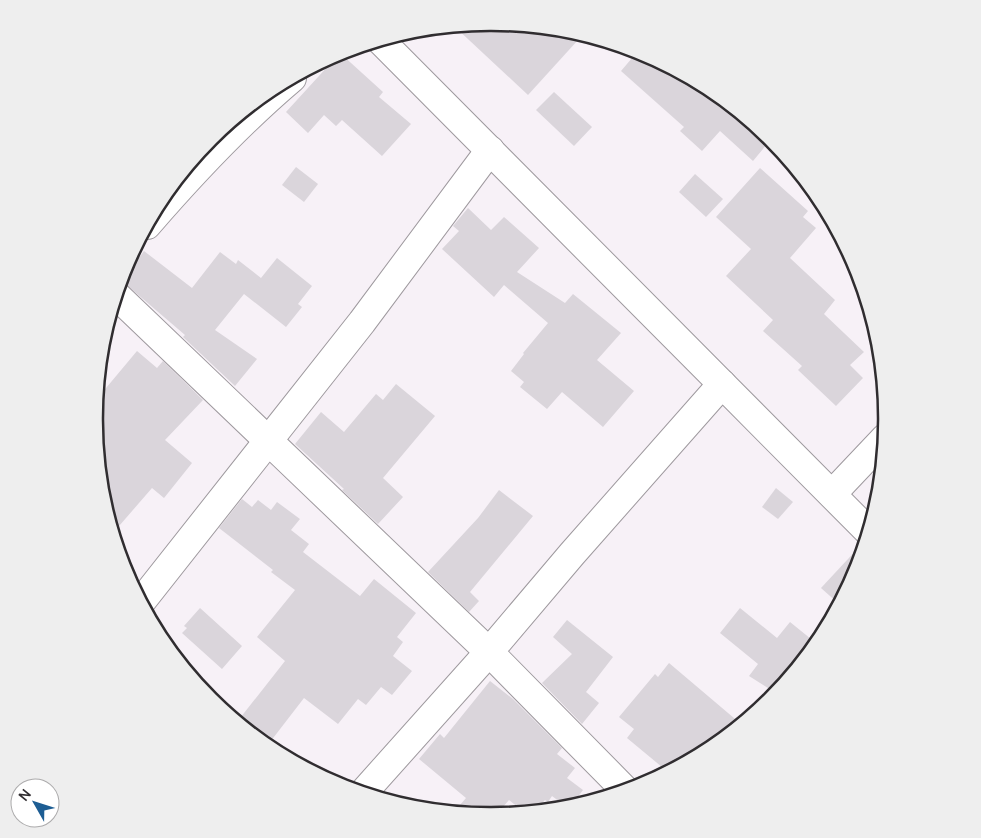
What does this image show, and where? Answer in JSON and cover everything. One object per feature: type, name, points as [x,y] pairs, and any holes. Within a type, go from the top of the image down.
[{"type":"street","points":[[386,46],[863,527]]},
{"type":"street","points":[[180,187],[260,107]]},
{"type":"street","points":[[146,596],[389,287],[490,150]]},
{"type":"street","points":[[121,300],[489,652],[619,784]]},
{"type":"street","points":[[369,787],[489,652],[578,547],[722,384]]},
{"type":"street","points":[[832,494],[877,447]]},
{"type":"building","points":[[461,32],[516,32],[577,41],[528,95]]},
{"type":"building","points":[[632,58],[662,71],[727,111],[766,146],[753,161],[720,131],[702,151],[680,131],[684,127],[621,71]]},
{"type":"building","points":[[347,59],[383,92],[379,97],[411,124],[382,156],[342,120],[336,126],[324,115],[308,133],[286,112],[327,68]]},
{"type":"building","points":[[554,92],[592,127],[574,146],[536,110]]},
{"type":"building","points":[[296,167],[318,184],[304,202],[282,185]]},
{"type":"building","points":[[760,168],[808,211],[803,217],[816,228],[790,258],[835,300],[824,314],[864,352],[850,365],[863,378],[836,406],[798,370],[802,366],[763,331],[773,320],[726,276],[751,249],[716,217]]},
{"type":"building","points":[[695,174],[723,199],[706,217],[679,192]]},
{"type":"building","points":[[468,208],[491,230],[504,217],[539,248],[517,272],[565,303],[573,294],[621,333],[597,360],[634,391],[603,427],[562,392],[547,409],[520,387],[524,382],[511,371],[548,323],[504,285],[494,297],[442,249],[459,231],[453,226]]},
{"type":"building","points":[[144,251],[192,288],[220,252],[236,264],[238,260],[261,278],[277,258],[312,286],[298,304],[302,307],[286,327],[244,294],[215,330],[257,359],[235,386],[183,337],[185,335],[127,285],[137,261]]},
{"type":"building","points":[[137,351],[157,368],[163,361],[203,400],[165,440],[192,463],[164,498],[152,488],[118,527],[106,470],[103,419],[104,390]]},
{"type":"building","points":[[396,384],[435,416],[383,478],[403,497],[378,524],[342,490],[344,489],[295,444],[321,412],[344,432],[376,394],[383,400]]},
{"type":"building","points":[[776,488],[793,502],[778,519],[762,507]]},
{"type":"building","points":[[499,490],[533,516],[470,592],[479,601],[469,612],[428,572],[478,518]]},
{"type":"building","points":[[242,499],[252,507],[258,500],[271,510],[277,502],[300,519],[291,530],[309,544],[303,552],[360,596],[374,579],[416,613],[397,637],[403,642],[393,656],[412,671],[392,695],[381,687],[366,705],[358,699],[338,724],[304,698],[272,739],[241,716],[285,661],[257,637],[295,590],[271,572],[273,570],[219,528]]},
{"type":"building","points":[[855,551],[833,599],[821,588]]},
{"type":"building","points":[[200,608],[242,646],[222,669],[182,633],[187,628],[184,626]]},
{"type":"building","points":[[740,608],[777,638],[790,622],[810,638],[769,689],[749,676],[758,664],[720,633]]},
{"type":"building","points":[[567,620],[613,657],[586,692],[599,703],[582,724],[542,683],[572,654],[553,637]]},
{"type":"building","points":[[669,663],[736,720],[706,741],[662,767],[627,738],[634,729],[619,717],[655,674],[658,677]]},
{"type":"building","points":[[490,681],[513,699],[562,748],[557,754],[575,768],[567,778],[583,790],[578,797],[558,800],[552,796],[548,802],[545,800],[541,803],[516,806],[509,800],[503,806],[460,805],[466,798],[419,759],[440,734],[444,738]]}]
